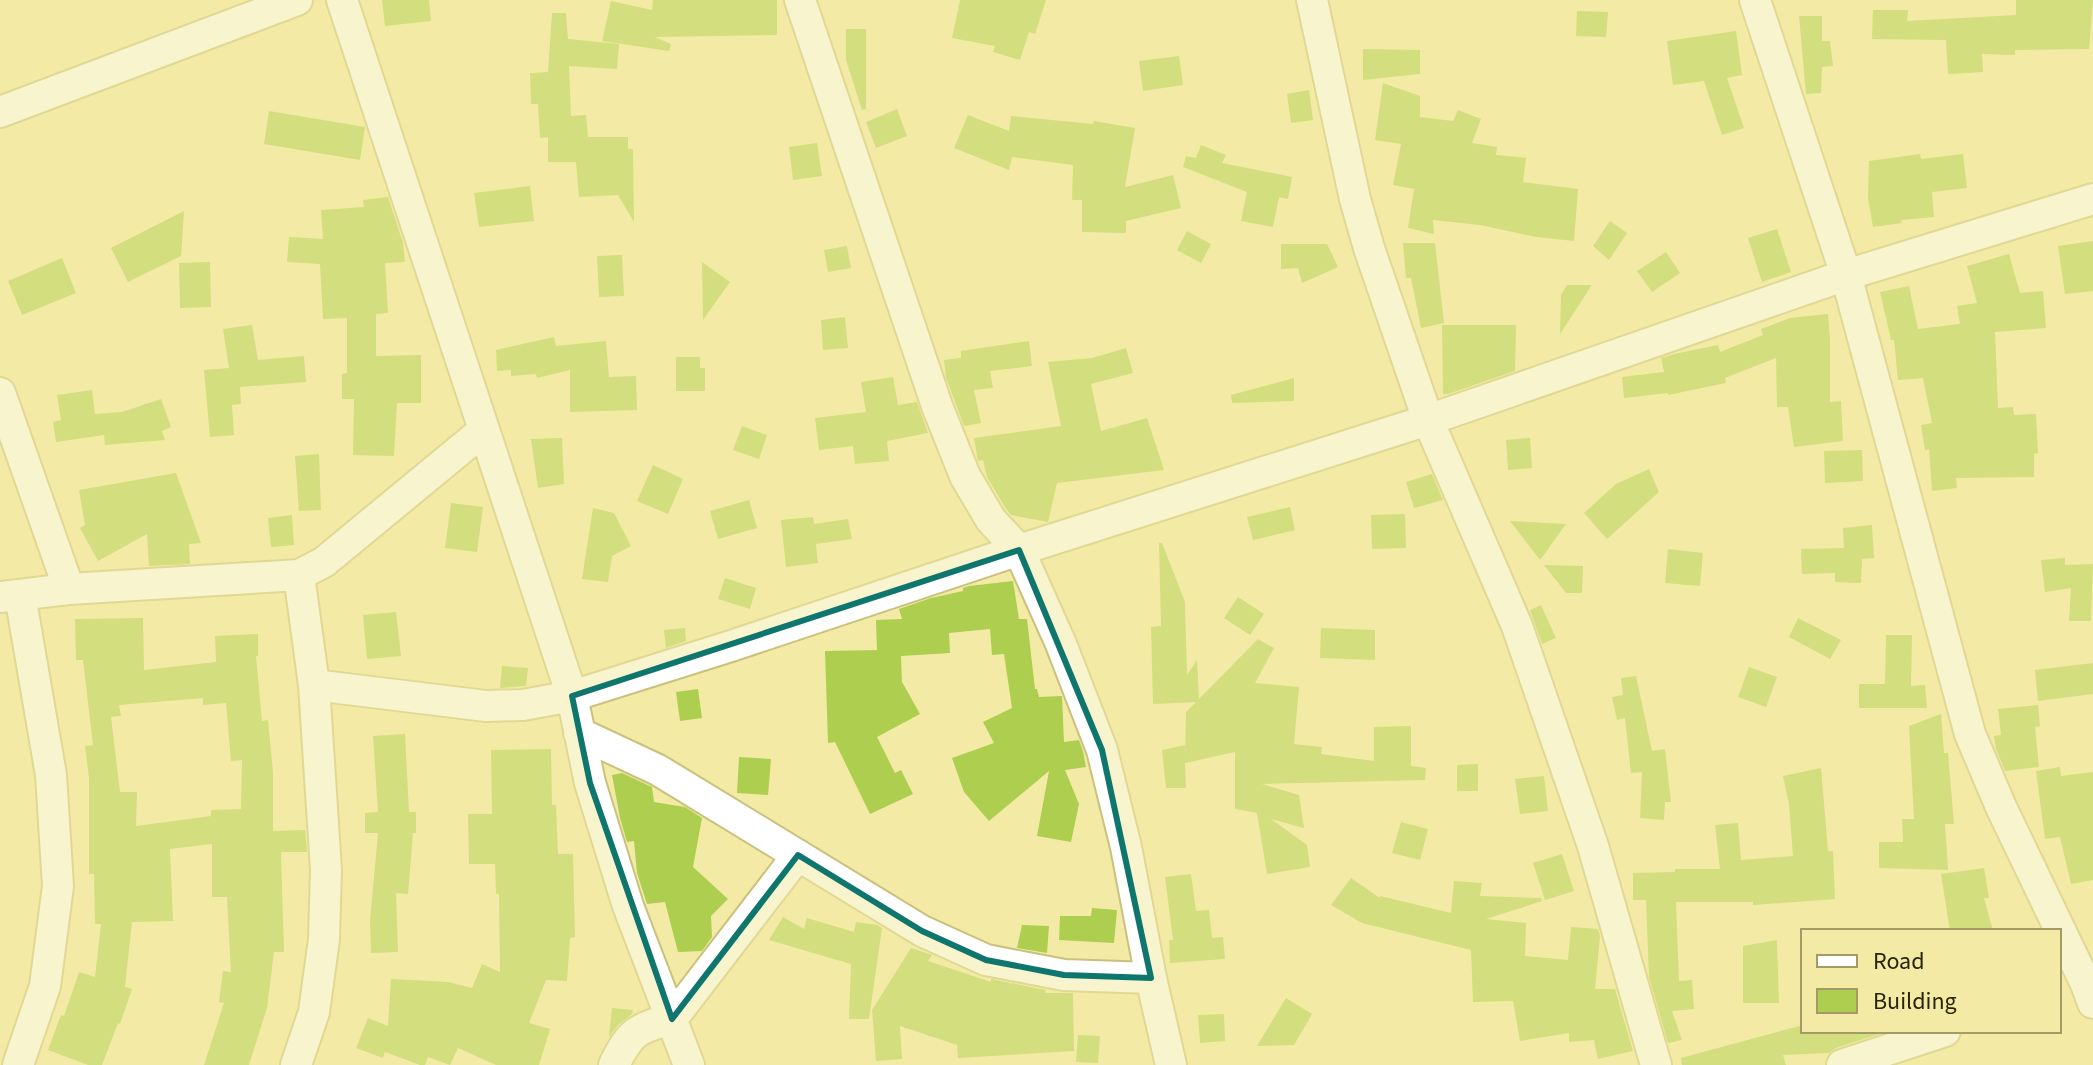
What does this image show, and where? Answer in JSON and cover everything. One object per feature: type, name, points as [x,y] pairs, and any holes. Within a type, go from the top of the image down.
[{"type":"street","points":[[0,112],[297,0]]},
{"type":"street","points":[[342,0],[572,696],[590,783],[628,906],[689,1065]]},
{"type":"street","points":[[800,0],[937,406],[965,476],[991,520],[1019,550],[1061,644],[1102,750],[1126,847],[1171,1065]]},
{"type":"street","points":[[1312,0],[1358,211],[1369,248],[1428,420],[1517,626],[1593,846],[1656,1065]]},
{"type":"street","points":[[1755,0],[1846,275],[1970,734],[2055,929]]},
{"type":"street","points":[[314,685],[486,706],[523,705],[572,696],[1428,420],[1846,275],[2093,199]]},
{"type":"street","points":[[0,393],[69,589]]},
{"type":"street","points":[[18,1065],[45,986],[58,886],[51,775],[10,596],[69,589],[299,575],[324,562],[484,430]]},
{"type":"street","points":[[296,1065],[314,1012],[324,939],[326,870],[314,685],[299,575]]},
{"type":"street","points":[[579,733],[658,770],[922,931],[986,960],[1064,975],[1151,978]]},
{"type":"street","points":[[614,1065],[625,1042],[643,1027],[672,1019],[798,855]]},
{"type":"street","points":[[2061,942],[2083,991]]},
{"type":"street","points":[[1842,1065],[1939,1033]]},
{"type":"highlighted area","points":[[1019,550],[1102,750],[1151,978],[1064,975],[986,960],[922,931],[798,855],[672,1019],[590,783],[572,696]]},
{"type":"building","points":[[382,0],[429,0],[431,21],[385,26]]},
{"type":"building","points":[[653,0],[777,0],[777,35],[655,37],[671,44],[669,51],[602,41],[611,1],[652,10]]},
{"type":"building","points":[[960,0],[1046,0],[1035,34],[1029,32],[1020,60],[993,52],[995,46],[952,38]]},
{"type":"building","points":[[2016,0],[2093,0],[2089,49],[2015,50],[2015,55],[1982,54],[1983,72],[1948,74],[1946,40],[1872,39],[1873,10],[1908,10],[1907,21],[2016,15]]},
{"type":"building","points":[[1577,11],[1608,12],[1606,37],[1576,36]]},
{"type":"building","points":[[552,13],[566,13],[568,39],[619,44],[617,69],[569,66],[571,116],[586,115],[588,137],[628,137],[628,149],[633,149],[634,222],[618,195],[579,197],[576,162],[548,162],[548,137],[540,138],[538,104],[531,104],[530,73],[548,72]]},
{"type":"building","points":[[1799,16],[1822,16],[1822,41],[1830,41],[1833,66],[1822,67],[1821,93],[1806,94]]},
{"type":"building","points":[[846,29],[866,29],[866,109],[862,110],[846,60]]},
{"type":"building","points":[[1736,31],[1742,75],[1727,78],[1744,128],[1722,135],[1704,81],[1673,85],[1667,41]]},
{"type":"building","points":[[1363,49],[1420,50],[1420,74],[1363,80]]},
{"type":"building","points":[[1179,56],[1183,85],[1143,91],[1139,61]]},
{"type":"building","points":[[1383,83],[1420,96],[1420,117],[1453,121],[1458,110],[1481,119],[1472,143],[1497,147],[1496,155],[1526,158],[1523,182],[1578,189],[1574,241],[1433,220],[1434,234],[1408,228],[1414,189],[1393,185],[1401,144],[1375,140]]},
{"type":"building","points":[[1309,90],[1313,120],[1291,123],[1287,94]]},
{"type":"building","points":[[897,109],[907,136],[876,148],[866,122]]},
{"type":"building","points":[[269,111],[365,127],[360,160],[264,144]]},
{"type":"building","points":[[968,115],[1009,131],[1011,116],[1093,124],[1094,121],[1135,128],[1125,187],[1173,175],[1181,208],[1126,221],[1126,233],[1082,232],[1082,200],[1072,200],[1073,165],[1012,157],[1009,170],[954,148]]},
{"type":"building","points":[[817,143],[822,176],[793,180],[789,147]]},
{"type":"building","points":[[1201,145],[1226,155],[1222,163],[1292,177],[1288,199],[1279,197],[1273,227],[1241,221],[1247,192],[1183,167],[1186,156],[1196,158]]},
{"type":"building","points":[[1920,154],[1921,159],[1963,154],[1967,188],[1932,192],[1934,217],[1873,227],[1868,198],[1869,161]]},
{"type":"building","points":[[530,186],[534,221],[479,227],[474,193]]},
{"type":"building","points":[[388,197],[403,243],[405,262],[385,263],[388,313],[376,314],[376,356],[421,355],[421,403],[397,403],[394,456],[353,455],[354,399],[342,399],[342,374],[347,373],[347,318],[323,319],[320,264],[287,262],[289,237],[323,239],[321,210],[364,207],[363,200]]},
{"type":"building","points":[[184,211],[181,256],[128,282],[111,248]]},
{"type":"building","points":[[1610,221],[1627,233],[1609,260],[1593,246]]},
{"type":"building","points":[[1777,229],[1791,272],[1762,282],[1748,238]]},
{"type":"building","points":[[1187,231],[1211,244],[1201,263],[1177,250]]},
{"type":"building","points":[[2093,241],[2093,291],[2065,294],[2058,246]]},
{"type":"building","points":[[1403,243],[1435,243],[1444,323],[1421,328],[1411,278],[1406,278]]},
{"type":"building","points":[[1281,244],[1327,244],[1338,267],[1302,283],[1298,268],[1281,269]]},
{"type":"building","points":[[847,246],[851,268],[828,272],[824,250]]},
{"type":"building","points":[[1666,252],[1680,273],[1652,292],[1637,271]]},
{"type":"building","points":[[2009,254],[2020,293],[2043,291],[2046,328],[1995,332],[1998,408],[2013,407],[2014,415],[2036,414],[2038,453],[2034,454],[2034,477],[1956,478],[1957,488],[1932,491],[1929,449],[1925,450],[1921,425],[1932,423],[1923,378],[1898,380],[1894,340],[1891,340],[1880,292],[1909,286],[1918,329],[1960,324],[1957,306],[1977,303],[1967,266]]},
{"type":"building","points":[[622,255],[624,296],[599,297],[597,256]]},
{"type":"building","points":[[62,258],[76,293],[22,315],[8,281]]},
{"type":"building","points":[[210,262],[211,307],[180,308],[179,263]]},
{"type":"building","points":[[702,262],[730,282],[703,320]]},
{"type":"building","points":[[1567,285],[1592,285],[1560,334],[1561,295]]},
{"type":"building","points":[[1828,314],[1830,402],[1841,401],[1843,441],[1794,447],[1788,407],[1777,407],[1776,358],[1725,378],[1726,383],[1668,395],[1624,398],[1622,377],[1664,372],[1661,358],[1718,345],[1720,352],[1763,335],[1761,329],[1790,318]]},
{"type":"building","points":[[845,317],[848,348],[823,350],[821,320]]},
{"type":"building","points":[[252,325],[258,360],[304,356],[306,382],[240,387],[241,404],[232,405],[234,435],[210,437],[204,370],[229,368],[223,329]]},
{"type":"building","points":[[1442,325],[1516,325],[1515,371],[1443,394]]},
{"type":"building","points":[[554,337],[556,346],[606,341],[609,377],[636,376],[637,410],[570,412],[570,370],[537,378],[536,374],[511,376],[511,370],[497,371],[496,350]]},
{"type":"building","points":[[1029,341],[1032,366],[990,371],[993,388],[974,390],[981,423],[964,426],[946,378],[944,360],[961,358],[961,351]]},
{"type":"building","points":[[1126,348],[1133,373],[1091,384],[1101,431],[1147,418],[1164,470],[1057,483],[1048,522],[1011,515],[987,477],[983,460],[978,461],[974,438],[1061,426],[1048,362],[1092,358]]},
{"type":"building","points":[[676,357],[700,357],[700,368],[705,368],[705,391],[676,391]]},
{"type":"building","points":[[893,377],[898,405],[917,402],[928,433],[887,441],[889,461],[855,464],[853,446],[819,450],[815,418],[866,412],[861,382]]},
{"type":"building","points":[[1294,378],[1294,401],[1232,403],[1231,395]]},
{"type":"building","points":[[92,390],[95,414],[122,412],[161,399],[171,427],[162,431],[165,440],[105,445],[104,435],[56,442],[53,422],[61,420],[57,395]]},
{"type":"building","points":[[742,426],[767,435],[759,459],[733,450]]},
{"type":"building","points":[[562,438],[564,484],[538,488],[531,439]]},
{"type":"building","points":[[1530,438],[1532,468],[1508,470],[1506,440]]},
{"type":"building","points":[[1862,450],[1863,481],[1825,483],[1824,451]]},
{"type":"building","points":[[319,454],[321,510],[299,511],[295,456]]},
{"type":"building","points":[[653,465],[683,479],[668,514],[637,501]]},
{"type":"building","points":[[1649,469],[1659,492],[1607,539],[1584,513],[1616,484]]},
{"type":"building","points":[[176,473],[201,543],[189,544],[190,564],[149,566],[147,534],[98,561],[80,528],[85,525],[79,490]]},
{"type":"building","points":[[1432,474],[1443,500],[1414,508],[1406,482]]},
{"type":"building","points":[[749,500],[757,528],[718,539],[710,511]]},
{"type":"building","points":[[451,503],[483,507],[477,552],[445,548]]},
{"type":"building","points":[[1290,507],[1295,530],[1253,540],[1247,517]]},
{"type":"building","points":[[593,508],[614,513],[631,546],[612,556],[608,582],[582,579]]},
{"type":"building","points":[[1405,514],[1406,548],[1372,549],[1371,515]]},
{"type":"building","points":[[292,515],[294,545],[271,547],[268,518]]},
{"type":"building","points":[[813,517],[814,524],[848,519],[852,539],[816,544],[818,563],[786,567],[781,520]]},
{"type":"building","points":[[1510,521],[1566,524],[1540,560]]},
{"type":"building","points":[[1872,525],[1874,558],[1862,559],[1861,583],[1835,582],[1835,573],[1802,574],[1801,549],[1844,548],[1843,528]]},
{"type":"building","points":[[1159,543],[1162,543],[1185,602],[1187,675],[1197,660],[1199,699],[1258,639],[1274,648],[1255,683],[1299,687],[1294,744],[1322,747],[1321,754],[1374,761],[1374,727],[1411,726],[1411,766],[1426,768],[1425,780],[1262,784],[1299,795],[1304,828],[1271,819],[1307,845],[1310,867],[1267,874],[1257,813],[1235,809],[1235,752],[1185,763],[1186,788],[1166,788],[1162,750],[1185,745],[1185,759],[1186,712],[1196,702],[1153,704],[1151,627],[1161,626]]},
{"type":"building","points":[[1668,549],[1703,553],[1700,586],[1665,583]]},
{"type":"building","points":[[2065,558],[2065,565],[2093,564],[2091,621],[2069,621],[2071,588],[2045,592],[2041,560]]},
{"type":"building","points":[[1544,565],[1583,566],[1582,593],[1566,593]]},
{"type":"building","points":[[725,578],[756,588],[750,609],[718,599]]},
{"type":"building","points":[[1013,581],[1019,619],[1027,619],[1035,689],[1039,697],[1062,696],[1064,742],[1079,740],[1083,751],[1086,767],[1065,770],[1079,804],[1071,842],[1037,836],[1049,771],[989,821],[964,792],[952,758],[994,743],[983,722],[1012,708],[1004,654],[992,655],[990,629],[949,633],[950,653],[901,656],[902,682],[920,714],[877,737],[895,773],[901,770],[913,794],[870,814],[835,742],[828,743],[825,651],[877,650],[876,620],[902,619],[899,609],[963,591],[969,586]]},
{"type":"building","points":[[1238,597],[1264,614],[1250,635],[1224,618]]},
{"type":"building","points":[[1541,605],[1556,638],[1542,644],[1530,610]]},
{"type":"building","points":[[396,612],[401,656],[367,659],[363,615]]},
{"type":"building","points":[[143,618],[144,670],[216,662],[215,636],[258,634],[256,656],[262,721],[268,720],[273,772],[273,831],[305,830],[307,852],[281,852],[284,952],[274,952],[267,1008],[249,1065],[204,1065],[224,1003],[219,1002],[223,971],[231,972],[227,897],[212,897],[212,844],[170,849],[173,921],[132,922],[125,987],[132,989],[102,1065],[88,1065],[48,1050],[79,972],[95,977],[101,924],[95,924],[94,874],[89,874],[89,778],[85,746],[93,745],[83,660],[76,660],[75,619]],"holes":[[[203,698],[203,705],[226,703],[231,761],[242,760],[241,809],[211,810],[211,816],[136,826],[137,792],[120,792],[111,717],[121,716],[119,705]]]},
{"type":"building","points":[[1798,618],[1841,640],[1830,659],[1789,637]]},
{"type":"building","points":[[685,628],[686,641],[666,648],[664,630]]},
{"type":"building","points":[[1321,628],[1375,630],[1375,660],[1320,658]]},
{"type":"building","points":[[1886,635],[1912,635],[1911,686],[1925,685],[1927,708],[1859,708],[1859,684],[1885,684]]},
{"type":"building","points":[[2093,663],[2093,694],[2038,701],[2035,670]]},
{"type":"building","points":[[502,666],[528,668],[526,686],[500,688]]},
{"type":"building","points":[[1749,667],[1777,677],[1766,707],[1738,697]]},
{"type":"building","points":[[1636,676],[1652,751],[1665,749],[1671,802],[1665,802],[1664,820],[1640,818],[1642,772],[1631,773],[1625,718],[1617,720],[1612,697],[1623,695],[1621,678]]},
{"type":"building","points":[[698,689],[702,718],[680,721],[676,692]]},
{"type":"building","points":[[2038,705],[2040,726],[2035,727],[2039,767],[2005,771],[1994,736],[2001,735],[1998,709]]},
{"type":"building","points":[[1941,714],[1954,824],[1945,824],[1948,870],[1879,868],[1879,842],[1903,842],[1902,819],[1914,819],[1909,726]]},
{"type":"building","points":[[405,734],[409,812],[416,812],[408,894],[396,893],[398,952],[371,953],[370,920],[378,833],[365,833],[365,813],[378,812],[373,736]]},
{"type":"building","points":[[551,749],[552,805],[556,805],[558,854],[573,854],[575,937],[570,938],[567,981],[546,980],[529,1023],[550,1029],[539,1065],[496,1065],[458,1048],[450,1065],[428,1057],[425,1065],[420,1065],[385,1052],[383,1058],[356,1048],[368,1018],[388,1026],[391,979],[448,982],[472,988],[482,964],[500,972],[499,894],[496,894],[495,864],[469,864],[468,814],[492,814],[491,750]]},
{"type":"building","points":[[739,757],[771,759],[768,795],[737,793]]},
{"type":"building","points":[[1478,764],[1478,791],[1457,791],[1457,765]]},
{"type":"building","points":[[2060,767],[2061,776],[2093,772],[2093,880],[2071,884],[2060,837],[2045,839],[2036,771]]},
{"type":"building","points":[[1821,768],[1828,851],[1833,851],[1835,899],[1753,905],[1753,902],[1676,902],[1679,981],[1692,980],[1694,1009],[1672,1011],[1682,1040],[1668,1043],[1649,977],[1646,900],[1633,900],[1633,873],[1720,869],[1715,825],[1738,823],[1741,860],[1793,856],[1789,804],[1783,776]]},
{"type":"building","points":[[622,773],[652,787],[654,802],[685,807],[702,818],[693,867],[728,899],[711,916],[712,937],[702,951],[678,952],[665,902],[647,904],[637,873],[634,841],[627,842],[620,818],[612,775]]},
{"type":"building","points":[[1544,776],[1548,811],[1520,814],[1515,779]]},
{"type":"building","points":[[1401,822],[1428,829],[1420,860],[1392,853]]},
{"type":"building","points":[[1562,854],[1574,891],[1545,900],[1533,863]]},
{"type":"building","points":[[1984,868],[1989,898],[1984,898],[1992,929],[1950,929],[1941,874]]},
{"type":"building","points":[[1191,874],[1196,911],[1209,910],[1212,938],[1223,937],[1225,959],[1170,963],[1169,940],[1173,940],[1165,877]]},
{"type":"building","points":[[1351,878],[1380,898],[1451,913],[1454,881],[1482,883],[1480,896],[1541,898],[1542,901],[1486,919],[1526,923],[1525,956],[1568,960],[1571,927],[1598,929],[1595,989],[1615,989],[1633,1051],[1598,1059],[1594,1040],[1569,1042],[1569,1033],[1520,1041],[1513,1001],[1473,1002],[1471,950],[1362,923],[1331,905]]},
{"type":"building","points":[[1092,908],[1117,910],[1114,943],[1059,940],[1060,916],[1091,916]]},
{"type":"building","points":[[783,917],[804,929],[807,918],[854,932],[856,922],[882,928],[869,1019],[849,1019],[851,964],[769,940]]},
{"type":"building","points":[[1022,925],[1049,926],[1047,953],[1017,948]]},
{"type":"building","points":[[1777,940],[1779,1003],[1743,1003],[1743,946]]},
{"type":"building","points":[[911,948],[932,955],[928,961],[991,982],[991,979],[1010,983],[1011,986],[1011,983],[1046,990],[1045,993],[1073,993],[1074,1051],[958,1058],[957,1045],[900,1026],[902,1059],[876,1061],[872,1010]]},
{"type":"building","points":[[1286,998],[1312,1014],[1294,1045],[1257,1046]]},
{"type":"building","points":[[612,1008],[633,1010],[609,1037]]},
{"type":"building","points":[[1224,1014],[1225,1041],[1200,1043],[1198,1015]]},
{"type":"building","points":[[1801,1026],[1801,1033],[1879,1034],[1829,1053],[1783,1055],[1786,1065],[1682,1065],[1681,1058]]},
{"type":"building","points":[[1078,1035],[1100,1036],[1098,1063],[1076,1062]]}]
